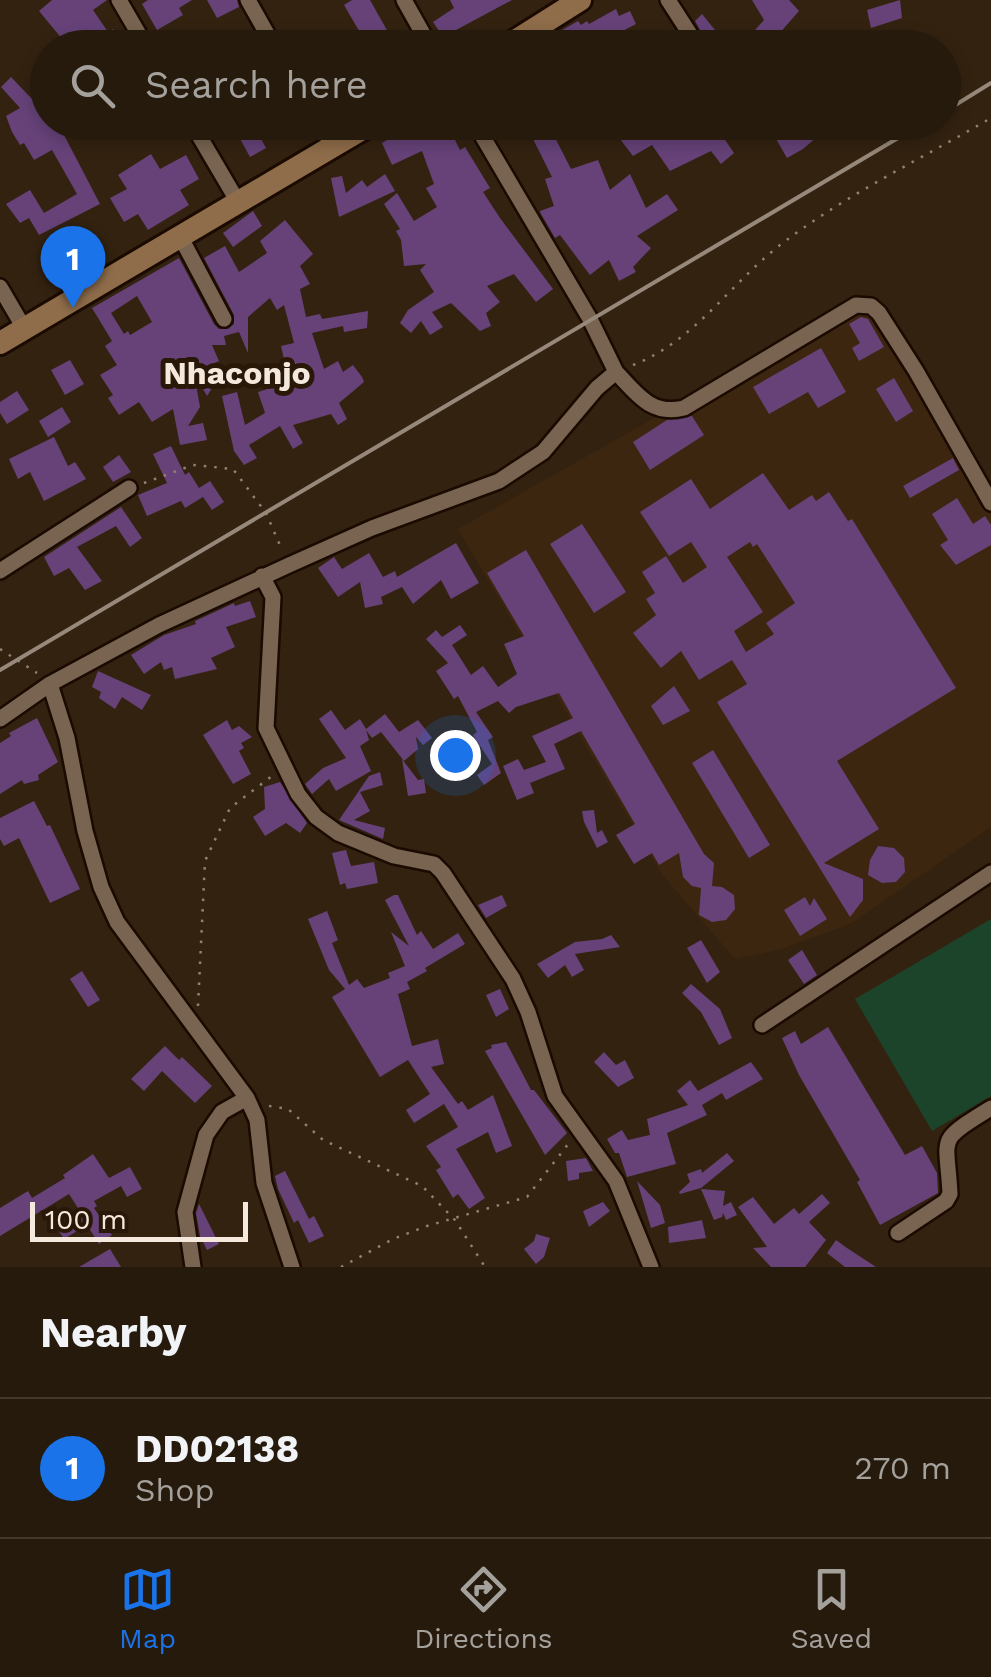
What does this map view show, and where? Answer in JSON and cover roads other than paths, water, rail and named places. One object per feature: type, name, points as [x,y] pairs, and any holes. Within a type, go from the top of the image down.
[{"type":"main road","points":[[532,30],[580,0]]},
{"type":"main road","points":[[0,343],[341,140]]},
{"type":"street","points":[[119,0],[136,30]]},
{"type":"street","points":[[248,0],[265,30]]},
{"type":"street","points":[[404,0],[420,30]]},
{"type":"street","points":[[668,0],[687,30]]},
{"type":"street","points":[[202,140],[238,202]]},
{"type":"street","points":[[329,140],[332,145]]},
{"type":"street","points":[[485,140],[590,320],[616,372],[647,405],[673,411],[684,408],[856,305],[871,306],[916,371],[991,502]]},
{"type":"street","points":[[180,236],[224,319]]},
{"type":"street","points":[[0,287],[24,328]]},
{"type":"street","points":[[0,719],[50,684],[141,634],[262,576],[372,528],[499,481],[543,452],[597,388],[616,372]]},
{"type":"street","points":[[0,571],[129,488]]},
{"type":"street","points":[[262,576],[272,596],[266,728],[298,794],[316,817],[338,832],[394,856],[434,864],[443,873],[513,979],[555,1096],[616,1180],[650,1267]]},
{"type":"street","points":[[50,684],[67,738],[84,831],[116,922],[247,1098],[257,1120],[264,1183],[292,1267]]},
{"type":"street","points":[[762,1025],[991,872]]},
{"type":"street","points":[[193,1267],[185,1212],[206,1134],[222,1112],[247,1098]]},
{"type":"street","points":[[898,1232],[946,1200],[950,1194],[945,1161],[948,1140],[955,1131],[991,1108]]},
{"type":"railway","points":[[961,102],[991,83]]},
{"type":"railway","points":[[0,670],[895,140]]},
{"type":"place","name":"DD02138","points":[[73,308]]},
{"type":"district","name":"Nhaconjo","points":[[237,373]]}]
